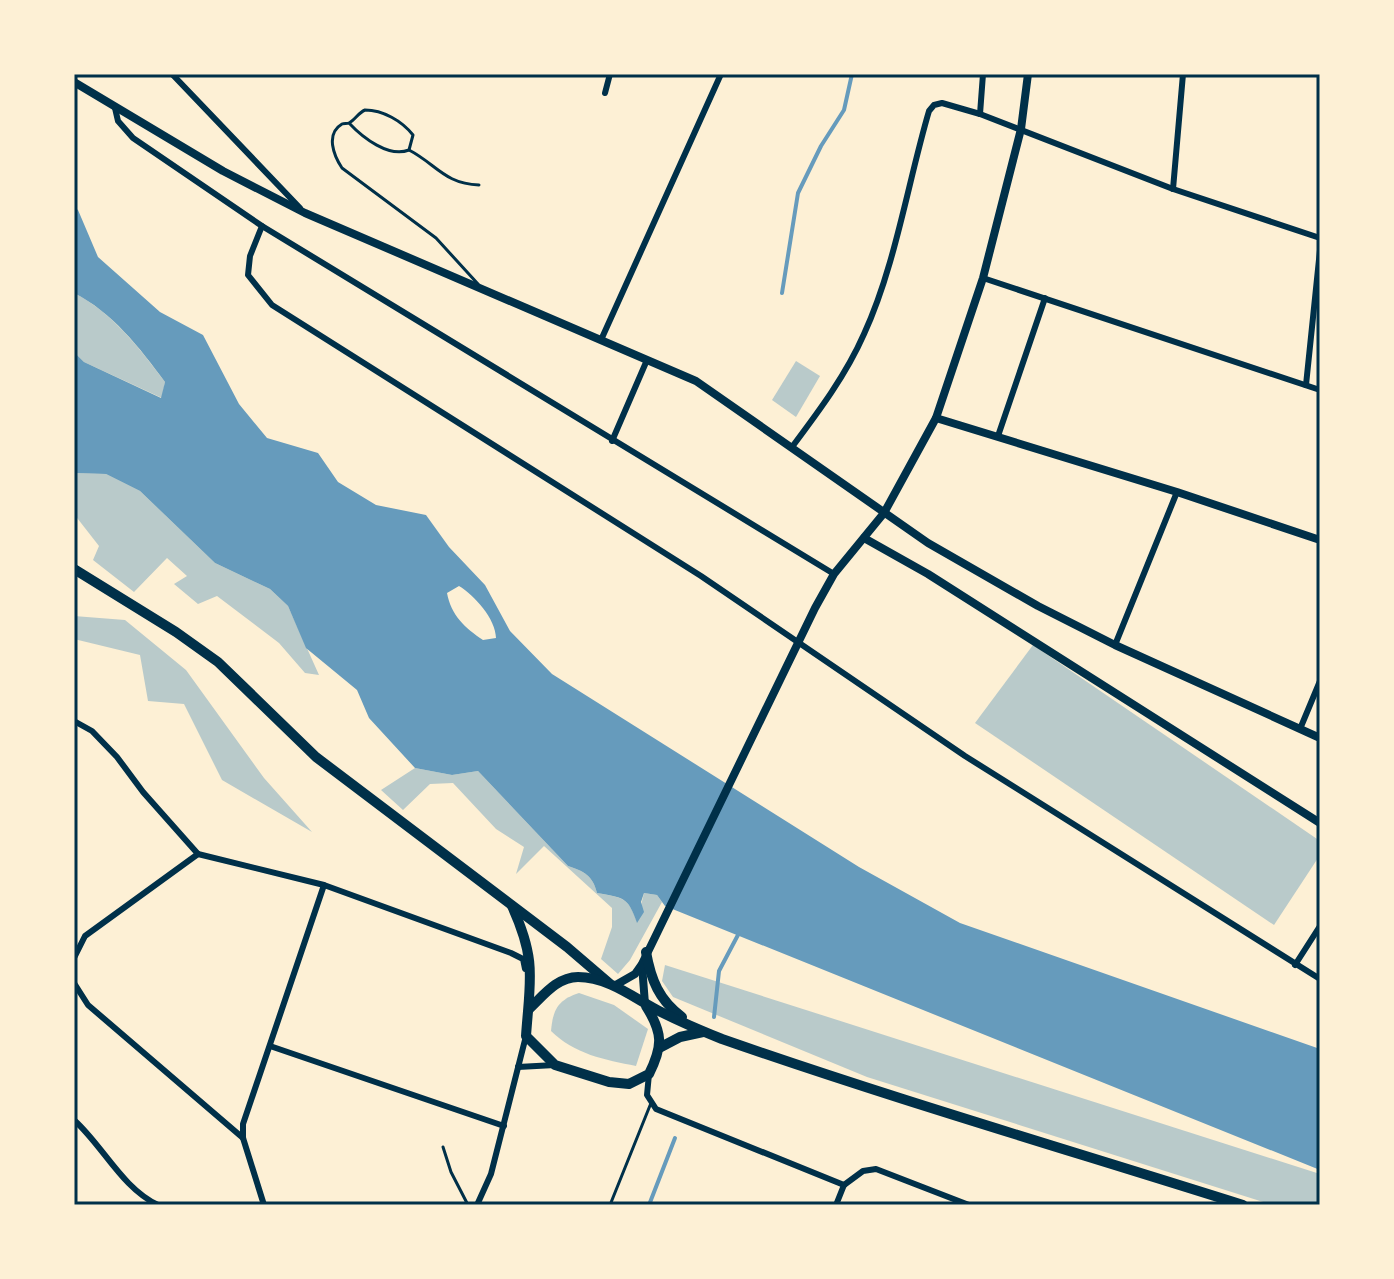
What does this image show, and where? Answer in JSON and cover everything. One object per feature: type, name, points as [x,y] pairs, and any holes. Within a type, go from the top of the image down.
[{"type":"main road","points":[[74,569],[176,632],[218,662],[316,757],[511,904],[612,985],[645,1004],[703,1032],[920,1105],[1243,1205]]},
{"type":"main road","points":[[511,904],[527,938],[531,965],[526,1036],[555,1065],[617,1085],[629,1084],[649,1074],[661,1047],[657,1029],[645,1004]]},
{"type":"main road","points":[[647,952],[653,982],[666,1004],[703,1032]]},
{"type":"main road","points":[[529,1009],[564,980],[578,977],[612,985]]},
{"type":"main road","points":[[661,1047],[680,1037],[703,1032]]},
{"type":"street","points":[[172,74],[305,213]]},
{"type":"street","points":[[605,93],[610,74]]},
{"type":"street","points":[[601,340],[721,74]]},
{"type":"street","points":[[980,114],[983,74]]},
{"type":"street","points":[[612,985],[635,974],[642,964],[815,608],[834,574],[884,513],[936,418],[983,278],[1021,129],[1028,74]]},
{"type":"street","points":[[1173,189],[1183,74]]},
{"type":"street","points":[[74,82],[223,171],[305,213],[485,293],[696,381],[928,543],[1038,606],[1115,645],[1320,738]]},
{"type":"street","points":[[792,447],[831,395],[865,333],[888,265],[929,111],[934,105],[942,103],[980,114],[1173,189],[1320,238]]},
{"type":"street","points":[[115,108],[118,121],[133,138],[262,226],[834,574]]},
{"type":"street","points":[[262,226],[250,256],[248,275],[272,305],[701,576],[965,756],[1320,979]]},
{"type":"street","points":[[1306,385],[1320,250]]},
{"type":"street","points":[[983,278],[1320,390]]},
{"type":"street","points":[[998,436],[1045,298]]},
{"type":"street","points":[[612,441],[647,360]]},
{"type":"street","points":[[936,418],[1177,492],[1320,540]]},
{"type":"street","points":[[1115,645],[1177,492]]},
{"type":"street","points":[[864,538],[942,583],[1320,823]]},
{"type":"street","points":[[1300,729],[1320,681]]},
{"type":"street","points":[[74,721],[92,731],[117,757],[198,854],[324,885],[511,953],[523,959],[531,988]]},
{"type":"street","points":[[74,958],[85,936],[198,854]]},
{"type":"street","points":[[264,1205],[243,1138],[243,1124],[324,885]]},
{"type":"street","points":[[1295,965],[1320,926]]},
{"type":"street","points":[[642,964],[645,1004]]},
{"type":"street","points":[[74,983],[88,1005],[243,1138]]},
{"type":"street","points":[[477,1205],[491,1174],[526,1036]]},
{"type":"street","points":[[270,1046],[504,1126]]},
{"type":"street","points":[[518,1067],[555,1065]]},
{"type":"street","points":[[649,1074],[646,1089],[651,1103],[664,1113],[844,1185]]},
{"type":"street","points":[[74,1120],[93,1136],[131,1186],[158,1205]]},
{"type":"street","points":[[836,1205],[844,1185],[863,1171],[876,1169],[969,1205]]},
{"type":"lane","points":[[409,150],[413,135],[400,121],[365,110],[356,114],[349,123],[342,124],[335,132],[332,143],[334,156],[342,168],[436,238],[485,293]]},
{"type":"lane","points":[[349,123],[375,144],[395,152],[409,150],[440,174],[468,185],[479,185]]},
{"type":"lane","points":[[610,1205],[651,1103]]},
{"type":"lane","points":[[443,1147],[451,1172],[468,1205]]},
{"type":"shaded area","points":[[74,293],[101,310],[135,344],[165,382],[162,398],[84,362],[74,352]]},
{"type":"shaded area","points":[[796,361],[820,376],[796,417],[772,400]]},
{"type":"shaded area","points":[[74,473],[106,474],[140,491],[215,563],[270,589],[288,606],[319,675],[305,673],[279,643],[217,596],[198,604],[174,584],[187,576],[167,558],[134,592],[93,560],[99,546],[74,514]]},
{"type":"shaded area","points":[[74,616],[125,620],[186,670],[264,778],[312,832],[222,780],[184,704],[148,701],[140,655],[74,639]]},
{"type":"shaded area","points":[[1033,645],[1320,841],[1320,855],[1274,925],[975,723]]},
{"type":"shaded area","points":[[415,768],[452,775],[478,771],[568,866],[590,878],[597,893],[627,903],[637,922],[644,893],[657,895],[662,902],[630,960],[618,974],[601,959],[612,927],[612,908],[544,846],[516,874],[524,847],[496,829],[453,783],[430,784],[403,810],[381,790]]},
{"type":"shaded area","points":[[665,965],[1320,1174],[1320,1205],[1273,1205],[867,1077],[673,997],[662,981]]},
{"type":"shaded area","points":[[579,993],[614,1005],[648,1029],[636,1066],[580,1051],[551,1031],[558,1006]]},
{"type":"water","points":[[74,207],[98,257],[160,312],[203,335],[239,404],[267,438],[318,453],[338,482],[376,505],[426,515],[449,547],[485,585],[510,631],[552,674],[859,867],[960,923],[1320,1049],[1320,1170],[665,906],[657,895],[644,893],[641,902],[644,912],[637,923],[627,903],[597,893],[590,878],[568,866],[478,771],[452,775],[415,768],[369,718],[357,690],[306,648],[288,606],[270,589],[215,563],[140,491],[106,474],[74,473],[74,352],[84,362],[161,398],[165,382],[113,321],[74,293]],"holes":[[[459,586],[488,616],[496,638],[483,640],[455,614],[447,593]]]},
{"type":"waterway","points":[[782,293],[798,193],[821,146],[844,110],[852,74]]},
{"type":"waterway","points":[[714,1017],[719,971],[739,933]]},
{"type":"waterway","points":[[649,1205],[675,1138]]}]
